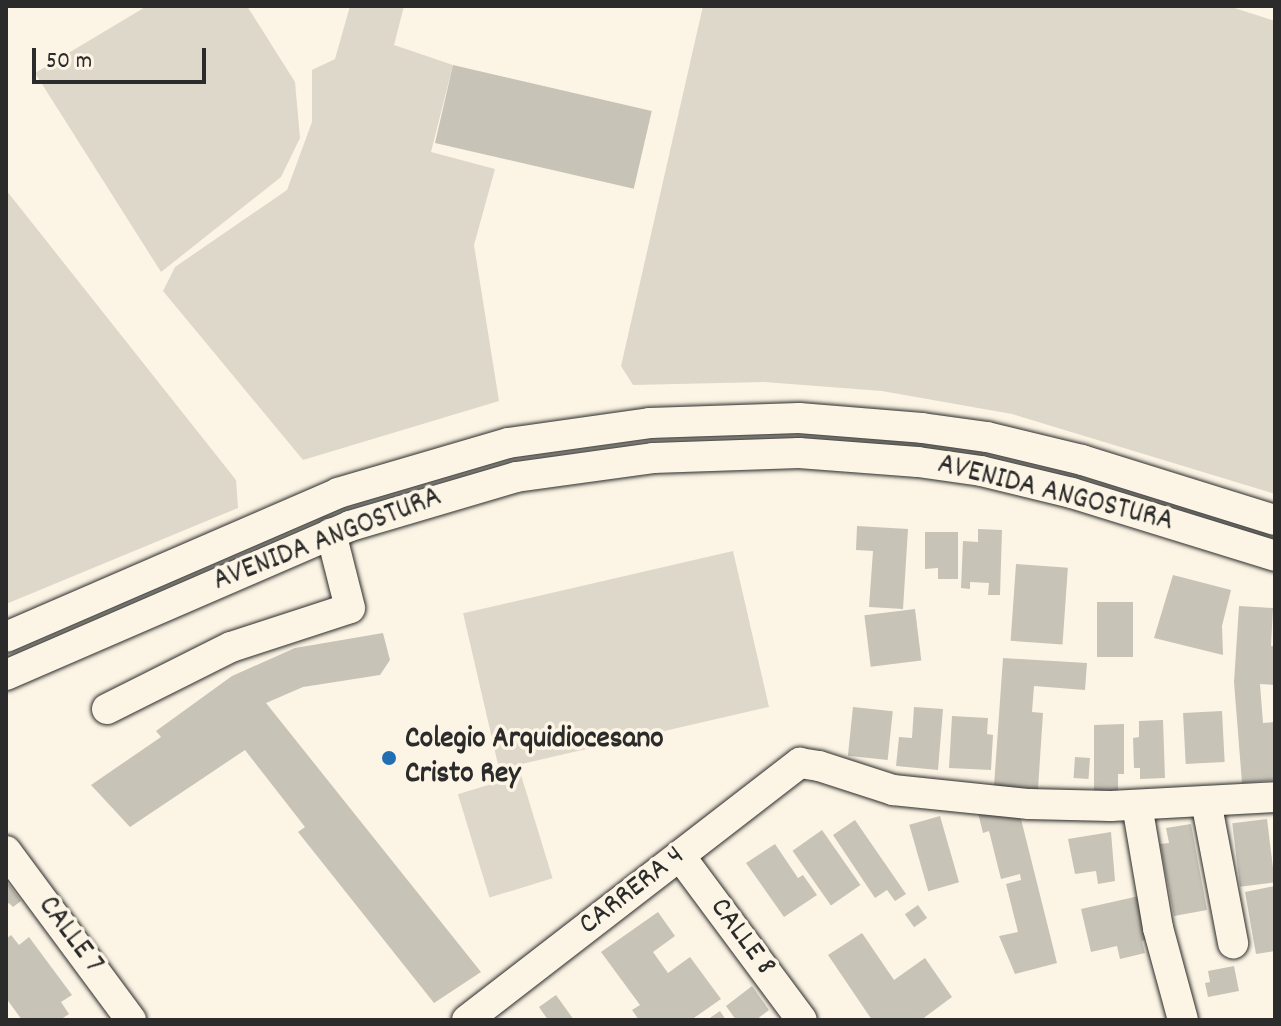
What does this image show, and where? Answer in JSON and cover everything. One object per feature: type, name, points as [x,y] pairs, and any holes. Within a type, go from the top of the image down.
[{"type":"street","name":"AVENIDA ANGOSTURA","points":[[6,637],[273,520],[367,484],[508,443],[650,423],[799,418],[922,428],[987,437],[1082,460],[1275,520]]},
{"type":"street","name":"AVENIDA ANGOSTURA","points":[[6,675],[331,533],[470,488],[552,470],[666,457],[799,453],[918,462],[981,471],[1072,493],[1275,556]]},
{"type":"street","points":[[107,709],[231,647],[350,608],[331,533]]},
{"type":"street","name":"CARRERA 4","points":[[467,1020],[800,763],[913,793],[1029,804],[1137,805]]},
{"type":"street","points":[[1183,1020],[1158,928],[1137,805],[1275,797]]},
{"type":"street","points":[[1206,801],[1233,943]]},
{"type":"street","name":"CALLE 7","points":[[6,851],[131,1020]]},
{"type":"street","name":"CALLE 8","points":[[680,856],[802,1020]]},
{"type":"shaded area","points":[[147,6],[247,6],[295,82],[300,138],[281,177],[161,272],[35,73]]},
{"type":"shaded area","points":[[350,6],[404,6],[394,45],[453,65],[431,152],[495,169],[474,245],[499,401],[303,460],[163,291],[175,267],[287,190],[312,122],[312,70],[335,59]]},
{"type":"shaded area","points":[[703,6],[1228,6],[1275,21],[1275,494],[1012,414],[882,391],[764,382],[633,385],[621,366]]},
{"type":"shaded area","points":[[6,190],[236,480],[238,508],[6,604]]},
{"type":"shaded area","points":[[733,551],[769,707],[499,769],[463,613]]},
{"type":"shaded area","points":[[521,775],[553,878],[489,898],[458,794]]},
{"type":"building","points":[[453,65],[652,111],[634,189],[435,143]]},
{"type":"building","points":[[857,526],[908,529],[903,609],[869,607],[873,551],[856,550]]},
{"type":"building","points":[[978,529],[1002,530],[1000,595],[988,595],[989,583],[970,582],[970,589],[961,588],[963,541],[978,542]]},
{"type":"building","points":[[925,532],[958,532],[958,579],[938,579],[938,568],[925,569]]},
{"type":"building","points":[[1016,564],[1068,568],[1063,644],[1011,641]]},
{"type":"building","points":[[1173,575],[1231,590],[1222,626],[1223,655],[1154,638]]},
{"type":"building","points":[[1097,602],[1133,602],[1133,657],[1097,657]]},
{"type":"building","points":[[1239,606],[1273,608],[1271,646],[1275,646],[1275,685],[1260,684],[1263,723],[1275,722],[1275,780],[1242,783],[1234,682]]},
{"type":"building","points":[[915,609],[921,661],[871,667],[864,615]]},
{"type":"building","points":[[383,633],[390,660],[380,675],[303,687],[266,703],[481,972],[434,1003],[298,832],[305,827],[245,750],[130,827],[91,785],[161,737],[156,731],[232,676],[295,648]]},
{"type":"building","points":[[1003,658],[1087,663],[1085,690],[1034,686],[1032,712],[1043,713],[1038,789],[994,786]]},
{"type":"building","points":[[853,707],[893,711],[888,760],[848,756]]},
{"type":"building","points":[[914,707],[943,709],[938,770],[896,766],[899,737],[912,738]]},
{"type":"building","points":[[1222,711],[1225,762],[1186,764],[1183,713]]},
{"type":"building","points":[[952,716],[988,718],[987,734],[993,735],[991,770],[949,768]]},
{"type":"building","points":[[1163,720],[1165,778],[1140,779],[1140,768],[1134,768],[1133,738],[1139,737],[1139,721]]},
{"type":"building","points":[[1124,724],[1124,774],[1118,774],[1118,791],[1094,791],[1094,725]]},
{"type":"building","points":[[1075,757],[1090,758],[1088,779],[1074,778]]},
{"type":"building","points":[[978,813],[1020,815],[1057,963],[1015,974],[999,936],[1018,932],[1006,884],[1021,880],[1020,874],[1001,879],[989,831],[983,833]]},
{"type":"building","points":[[940,816],[959,882],[928,891],[909,825]]},
{"type":"building","points":[[1267,819],[1275,883],[1240,887],[1232,823]]},
{"type":"building","points":[[855,820],[906,894],[895,901],[887,890],[875,898],[833,835]]},
{"type":"building","points":[[1191,824],[1207,910],[1174,916],[1160,844],[1169,843],[1166,828]]},
{"type":"building","points":[[822,830],[860,885],[831,906],[793,851]]},
{"type":"building","points":[[1111,832],[1115,881],[1098,884],[1096,871],[1075,874],[1068,839]]},
{"type":"building","points":[[775,844],[798,878],[803,875],[817,895],[784,917],[746,863]]},
{"type":"building","points":[[6,881],[21,901],[13,907],[9,903],[6,905]]},
{"type":"building","points":[[1275,886],[1275,951],[1256,954],[1245,892]]},
{"type":"building","points":[[1139,896],[1148,939],[1142,941],[1145,953],[1120,959],[1117,946],[1091,952],[1081,909]]},
{"type":"building","points":[[918,905],[927,918],[914,927],[905,914]]},
{"type":"building","points":[[658,912],[675,936],[653,952],[668,973],[690,957],[721,999],[691,1020],[639,1020],[632,1010],[640,1005],[601,952]]},
{"type":"building","points":[[862,933],[894,980],[925,958],[952,997],[921,1020],[872,1020],[828,955]]},
{"type":"building","points":[[11,935],[19,945],[29,937],[72,995],[61,1002],[69,1014],[60,1020],[22,1020],[6,998],[6,939]]},
{"type":"building","points":[[1234,966],[1239,991],[1208,997],[1205,983],[1210,982],[1208,971]]},
{"type":"building","points":[[752,986],[769,1010],[756,1020],[736,1020],[726,1006]]},
{"type":"building","points":[[556,995],[574,1020],[548,1020],[539,1007]]},
{"type":"building","points":[[720,1011],[726,1020],[707,1020]]},
{"type":"place","name":"Colegio Arquidiocesano Cristo Rey","points":[[389,758]]}]
